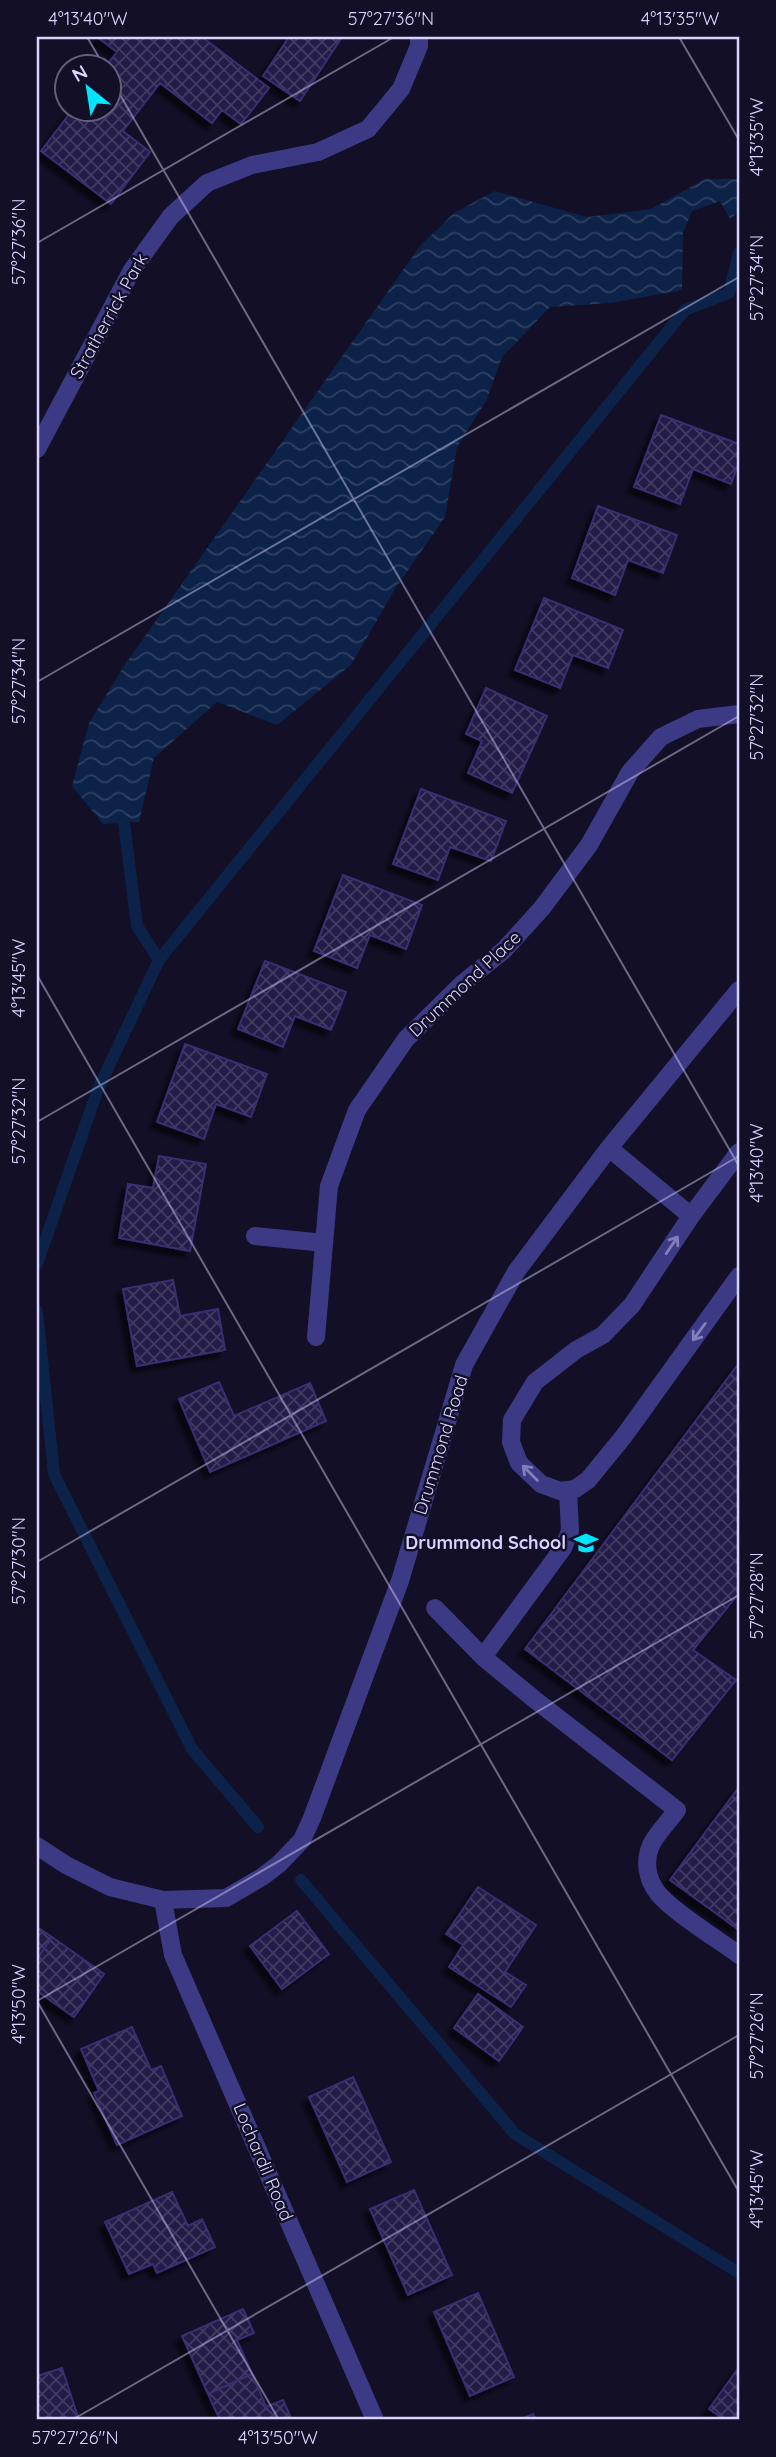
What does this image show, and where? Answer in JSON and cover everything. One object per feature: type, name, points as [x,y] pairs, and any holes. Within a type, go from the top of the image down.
[{"type":"street","name":"Stratherrick Park","points":[[37,449],[132,270],[171,216],[206,183],[253,165],[318,152],[368,128],[401,89],[419,46],[419,37]]},
{"type":"street","name":"Drummond Place","points":[[316,1337],[329,1186],[357,1110],[406,1039],[461,984],[504,950],[542,908],[589,845],[630,772],[661,737],[698,719],[739,714]]},
{"type":"street","name":"Drummond Road","points":[[37,1846],[66,1865],[110,1887],[163,1900],[226,1898],[262,1877],[302,1840],[400,1581],[464,1365],[516,1272],[609,1148],[739,990]]},
{"type":"street","points":[[609,1148],[691,1216]]},
{"type":"street","points":[[739,1152],[691,1216],[632,1305],[604,1335],[576,1350],[535,1382],[512,1420],[511,1442],[519,1463],[541,1484],[560,1491],[575,1489],[588,1480],[624,1436],[739,1276]]},
{"type":"street","points":[[255,1236],[324,1243]]},
{"type":"street","points":[[484,1657],[563,1548],[570,1531],[568,1490]]},
{"type":"street","points":[[435,1608],[484,1657],[677,1810],[651,1846],[647,1864],[649,1879],[658,1894],[739,1955]]},
{"type":"street","name":"Lochardil Road","points":[[163,1900],[173,1955],[375,2420]]},
{"type":"water","points":[[705,179],[739,179],[739,211],[730,219],[720,201],[692,211],[683,232],[682,290],[611,303],[550,307],[502,357],[486,401],[457,447],[445,517],[395,589],[351,665],[277,725],[217,702],[154,758],[139,822],[103,824],[72,786],[89,723],[124,666],[420,246],[454,213],[495,191],[587,217],[651,209]]},
{"type":"building","points":[[97,37],[202,37],[269,88],[241,124],[222,110],[212,123],[160,83],[123,131],[150,152],[111,204],[41,151],[63,122],[122,122],[122,52],[117,52]]},
{"type":"building","points":[[289,37],[342,37],[300,101],[263,76]]},
{"type":"building","points":[[661,415],[739,444],[739,462],[731,484],[693,469],[680,504],[634,487]]},
{"type":"building","points":[[598,506],[677,535],[663,573],[628,560],[615,595],[572,578]]},
{"type":"building","points":[[544,598],[623,630],[608,668],[573,655],[560,688],[515,670]]},
{"type":"building","points":[[486,688],[547,716],[512,793],[468,773],[482,741],[466,734]]},
{"type":"building","points":[[421,789],[506,821],[491,861],[450,847],[438,880],[393,864]]},
{"type":"building","points":[[343,875],[422,905],[406,949],[370,935],[357,968],[314,951]]},
{"type":"building","points":[[265,961],[346,992],[331,1030],[295,1016],[283,1047],[238,1029]]},
{"type":"building","points":[[185,1044],[267,1074],[251,1117],[216,1104],[204,1139],[157,1122]]},
{"type":"building","points":[[159,1156],[206,1164],[190,1251],[119,1238],[128,1184],[153,1188]]},
{"type":"building","points":[[173,1280],[180,1316],[218,1309],[225,1350],[137,1366],[123,1289]]},
{"type":"building","points":[[739,1363],[739,1593],[693,1650],[736,1680],[672,1760],[525,1649]]},
{"type":"building","points":[[219,1382],[234,1416],[310,1383],[326,1421],[210,1472],[179,1399]]},
{"type":"building","points":[[739,1787],[739,1930],[670,1880]]},
{"type":"building","points":[[478,1887],[536,1925],[505,1972],[526,1985],[511,2007],[449,1967],[463,1945],[446,1934]]},
{"type":"building","points":[[297,1911],[329,1954],[282,1989],[250,1946]]},
{"type":"building","points":[[37,1927],[52,1937],[37,1959]]},
{"type":"building","points":[[52,1937],[104,1974],[74,2017],[37,1991],[37,1959]]},
{"type":"building","points":[[478,1994],[523,2027],[499,2061],[454,2028]]},
{"type":"building","points":[[132,2027],[151,2070],[161,2066],[182,2116],[117,2145],[94,2093],[99,2091],[81,2049]]},
{"type":"building","points":[[353,2077],[391,2162],[347,2182],[309,2097]]},
{"type":"building","points":[[414,2190],[452,2275],[408,2295],[370,2209]]},
{"type":"building","points":[[172,2192],[188,2226],[202,2219],[215,2247],[157,2273],[153,2264],[129,2274],[105,2222]]},
{"type":"building","points":[[478,2293],[514,2377],[470,2396],[434,2312]]},
{"type":"building","points":[[243,2309],[254,2333],[237,2340],[252,2374],[208,2394],[182,2336]]},
{"type":"building","points":[[739,2367],[739,2420],[725,2420],[709,2409]]},
{"type":"building","points":[[62,2368],[79,2420],[37,2420],[37,2376]]},
{"type":"building","points":[[252,2374],[266,2407],[283,2400],[292,2420],[220,2420],[208,2394]]},
{"type":"building","points":[[533,2414],[536,2420],[519,2420]]},
{"type":"waterway","points":[[37,1264],[98,1089],[159,960],[685,310],[729,293],[739,253]]},
{"type":"waterway","points":[[124,823],[137,926],[159,960]]},
{"type":"waterway","points":[[37,1311],[54,1474],[192,1749],[258,1827]]},
{"type":"waterway","points":[[301,1880],[515,2134],[739,2273]]},
{"type":"place","name":"Drummond School","points":[[586,1543]]}]
